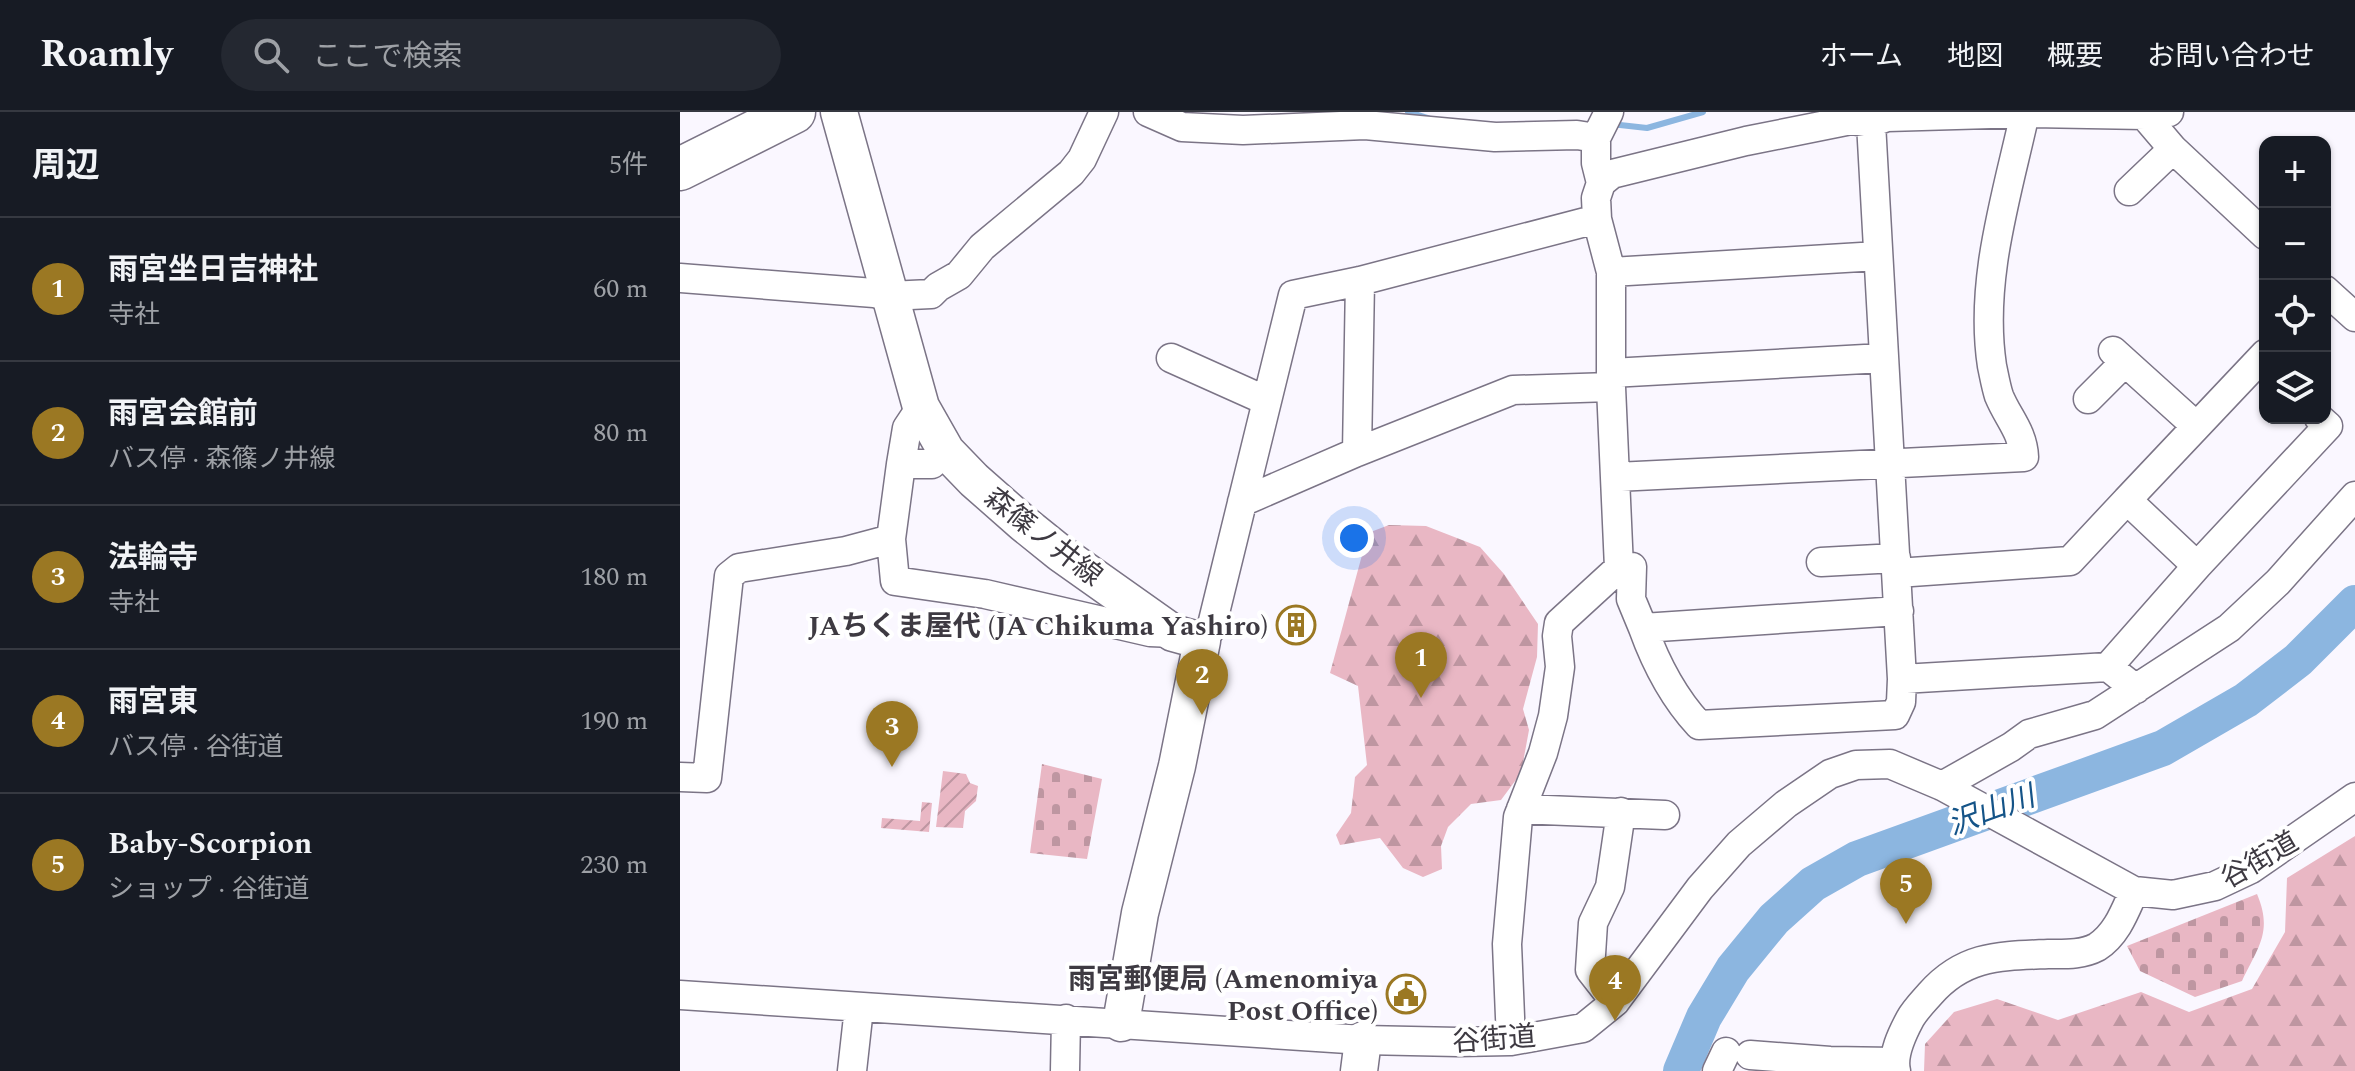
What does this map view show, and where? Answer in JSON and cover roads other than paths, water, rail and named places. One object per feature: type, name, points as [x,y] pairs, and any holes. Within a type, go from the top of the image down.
[{"type":"highway","points":[[680,169],[794,112]]},
{"type":"main road","name":"森篠ノ井線","points":[[839,112],[921,407],[946,451],[982,488],[1060,553],[1188,637]]},
{"type":"main road","points":[[1121,1023],[1140,913],[1177,766],[1188,637]]},
{"type":"street","points":[[680,278],[889,296],[931,294],[959,275],[982,247],[1071,173],[1082,159],[1104,112]]},
{"type":"street","points":[[1148,112],[1182,127],[1243,130],[1365,125],[1495,137],[1577,135],[1603,124]]},
{"type":"street","points":[[1616,477],[2024,457],[2023,443],[1999,395],[1992,366],[1989,283],[2025,113]]},
{"type":"street","points":[[1619,568],[1611,380],[1611,272],[1597,219],[1596,198],[1601,183],[1612,174],[1746,141],[1851,120],[1871,123],[1887,117],[2025,113],[2157,114],[2173,149],[2259,229]]},
{"type":"street","points":[[1511,1041],[1507,944],[1518,817],[1543,753],[1553,716],[1560,667],[1559,623],[1619,568],[1632,567],[1631,599],[1654,657],[1679,704],[1699,725],[1895,715],[1901,702],[1899,611],[1871,123]]},
{"type":"street","points":[[1601,183],[1596,163],[1603,124]]},
{"type":"street","points":[[2129,191],[2173,149]]},
{"type":"street","points":[[921,407],[907,428],[901,464],[891,539],[895,581],[985,594],[1150,632],[1188,637],[1211,629],[1293,295],[1360,281],[1597,219]]},
{"type":"street","points":[[1611,272],[1878,256]]},
{"type":"street","points":[[1357,452],[1360,281]]},
{"type":"street","points":[[2331,295],[2355,317]]},
{"type":"street","points":[[2088,399],[2119,356],[2196,426]]},
{"type":"street","points":[[1171,358],[1267,401]]},
{"type":"street","points":[[1242,502],[1513,390],[1883,358]]},
{"type":"street","points":[[1821,562],[1896,566],[2070,561],[2196,426],[2259,364]]},
{"type":"street","points":[[2108,667],[2328,426],[2326,424]]},
{"type":"street","points":[[901,464],[932,464],[946,451]]},
{"type":"street","points":[[1948,790],[2029,734],[2095,715],[2229,628],[2278,582],[2355,496]]},
{"type":"street","points":[[2127,500],[2197,566]]},
{"type":"street","points":[[680,777],[707,778],[729,576],[739,568],[846,551],[891,539]]},
{"type":"street","points":[[1643,628],[1899,611]]},
{"type":"street","points":[[1902,679],[2108,667],[2136,689]]},
{"type":"street","name":"谷街道","points":[[680,995],[1121,1023],[1361,1055],[1511,1041],[1583,1028],[1615,1002],[1700,888],[1739,844],[1786,804],[1830,774],[1856,765],[1890,764],[1948,790],[2134,891],[2173,895],[2215,886],[2251,869],[2355,797]]},
{"type":"street","points":[[1521,809],[1665,815]]},
{"type":"street","points":[[1615,1002],[1590,970],[1593,923],[1610,887],[1621,812]]},
{"type":"street","points":[[1731,1059],[1830,1061],[1895,1067],[1901,1036],[1912,1014],[1953,972],[1996,957],[2080,953],[2095,948],[2117,927],[2134,891]]},
{"type":"street","points":[[852,1071],[859,1008]]},
{"type":"street","points":[[1065,1071],[1066,1019]]},
{"type":"waterway","points":[[1408,112],[1428,118]]},
{"type":"waterway","points":[[1611,124],[1647,128],[1703,112]]},
{"type":"waterway","name":"沢山川","points":[[1681,1071],[1704,1017],[1733,969],[1774,919],[1813,884],[1857,859],[2163,748],[2246,700],[2298,660],[2355,603]]},
{"type":"place","name":"JAちくま屋代 (JA Chikuma Yashiro)","points":[[1296,625]]},
{"type":"place","name":"雨宮坐日吉神社","points":[[1421,698]]},
{"type":"place","name":"雨宮会館前","points":[[1202,715]]},
{"type":"place","name":"法輪寺","points":[[892,767]]},
{"type":"place","name":"Baby-Scorpion","points":[[1906,924]]},
{"type":"place","name":"雨宮郵便局 (Amenomiya Post Office)","points":[[1406,994]]},
{"type":"place","name":"雨宮東","points":[[1615,1021]]}]
